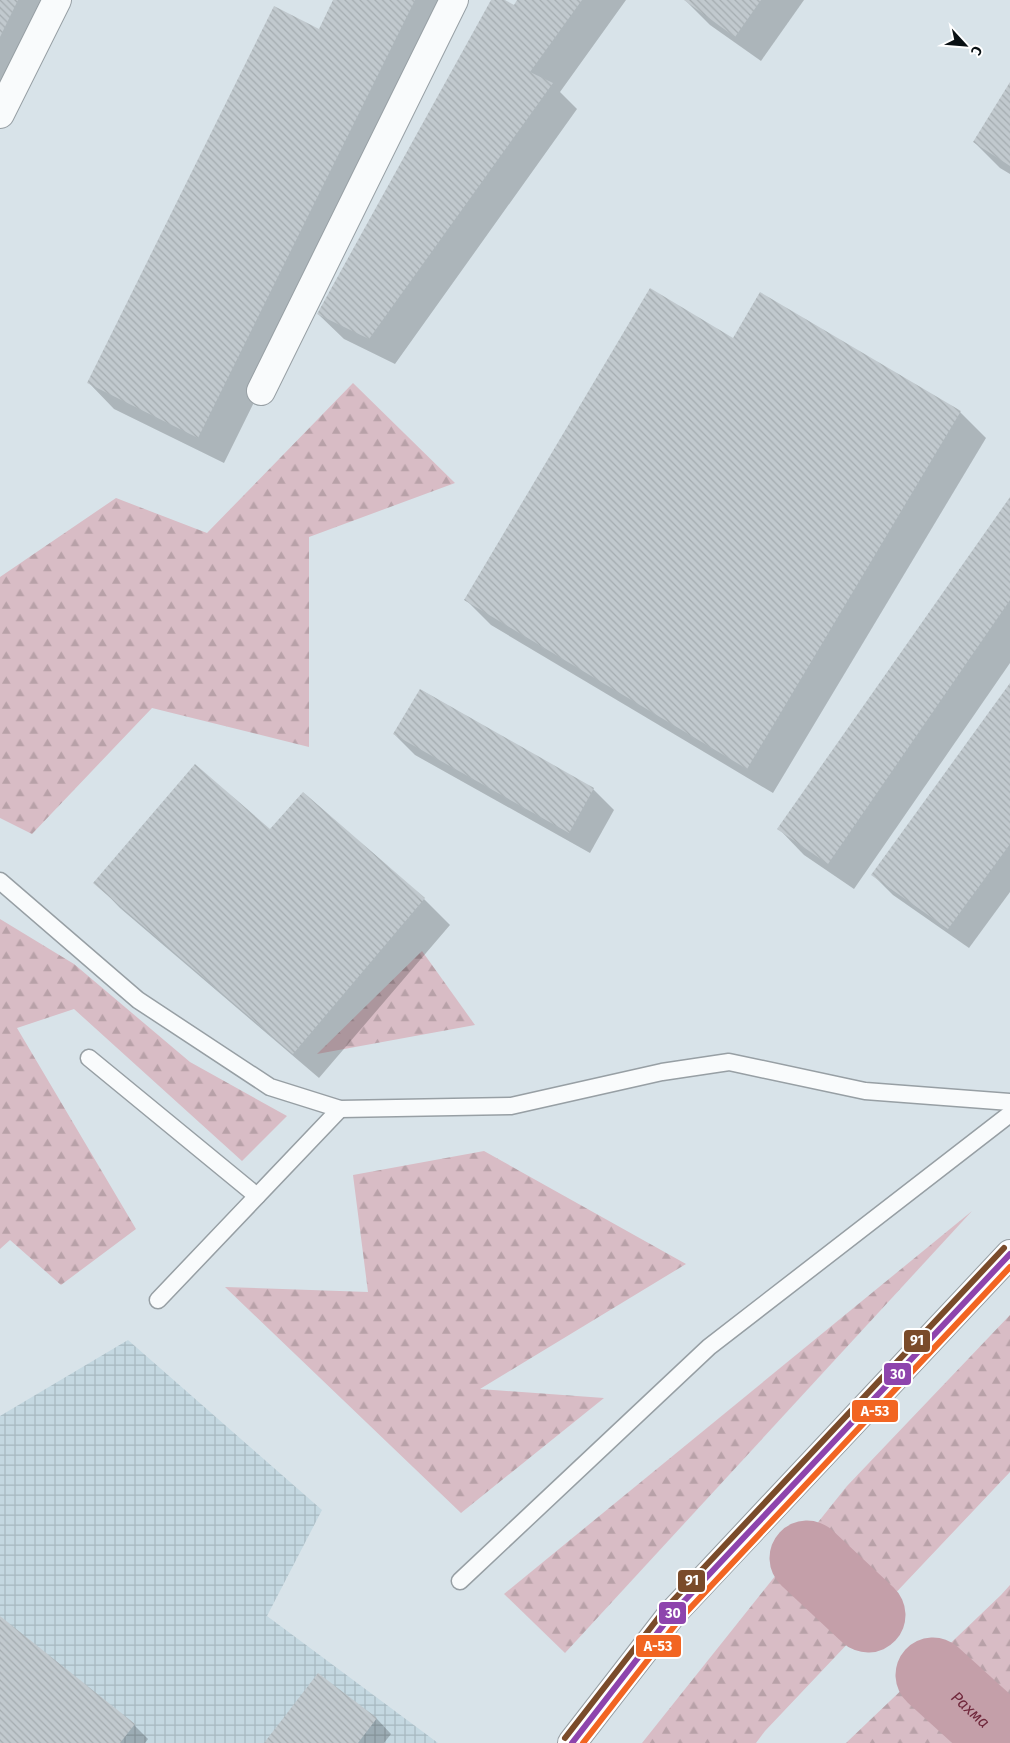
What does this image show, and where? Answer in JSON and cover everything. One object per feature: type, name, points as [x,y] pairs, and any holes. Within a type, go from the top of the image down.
[{"type":"street","points":[[0,114],[57,0]]},
{"type":"street","points":[[261,391],[454,0]]},
{"type":"street","points":[[572,1743],[672,1614],[1010,1254]]},
{"type":"lane","points":[[0,881],[138,1000],[270,1087],[340,1110],[511,1106],[662,1072],[729,1062],[866,1091],[1010,1102]]},
{"type":"lane","points":[[89,1058],[257,1196]]},
{"type":"lane","points":[[158,1300],[340,1110]]},
{"type":"lane","points":[[460,1581],[710,1347],[1010,1114]]},
{"type":"shaded area","points":[[128,1340],[322,1510],[267,1616],[438,1743],[0,1743],[0,1416]]},
{"type":"green space","points":[[353,383],[455,483],[309,537],[309,747],[152,708],[32,834],[0,818],[0,577],[116,498],[207,533]]},
{"type":"green space","points":[[0,919],[74,964],[190,1062],[287,1116],[242,1161],[74,1009],[17,1028],[136,1229],[61,1285],[10,1240],[0,1249]]},
{"type":"green space","points":[[422,951],[475,1025],[317,1054]]},
{"type":"green space","points":[[484,1151],[686,1264],[480,1389],[604,1398],[461,1513],[225,1287],[368,1292],[353,1175]]},
{"type":"green space","points":[[972,1211],[565,1653],[504,1594]]},
{"type":"green space","points":[[1010,1315],[1010,1472],[765,1731],[756,1743],[642,1743],[847,1486]]},
{"type":"green space","points":[[1010,1585],[1010,1743],[846,1743],[1001,1595]]},
{"type":"building","points":[[0,0],[18,0],[0,37]]},
{"type":"building","points":[[333,0],[415,0],[198,438],[87,383],[274,6],[319,29]]},
{"type":"building","points":[[491,0],[505,0],[514,5],[517,0],[582,0],[530,72],[553,83],[369,339],[317,314]]},
{"type":"building","points":[[684,0],[761,0],[735,37]]},
{"type":"building","points":[[1010,82],[1010,166],[973,142]]},
{"type":"building","points":[[650,288],[733,338],[760,292],[961,411],[747,769],[464,600]]},
{"type":"building","points":[[1010,497],[1010,600],[828,864],[777,829]]},
{"type":"building","points":[[1010,683],[1010,844],[948,929],[871,875]]},
{"type":"building","points":[[420,689],[594,788],[569,833],[393,734]]},
{"type":"building","points":[[195,764],[270,829],[303,792],[425,898],[293,1054],[93,883]]},
{"type":"building","points":[[0,1616],[135,1724],[120,1743],[0,1743]]},
{"type":"building","points":[[318,1673],[377,1718],[358,1743],[264,1743]]},
{"type":"waterway","name":"Рахма","points":[[807,1558],[868,1615]]},
{"type":"waterway","name":"Рахма","points":[[933,1675],[1008,1743]]},
{"type":"transit line","name":"91","points":[[565,1738],[666,1608],[1004,1248]]},
{"type":"transit line","name":"30","points":[[572,1743],[672,1614],[1010,1254]]},
{"type":"transit line","name":"А-53","points":[[583,1743],[679,1620],[1010,1267]]}]
